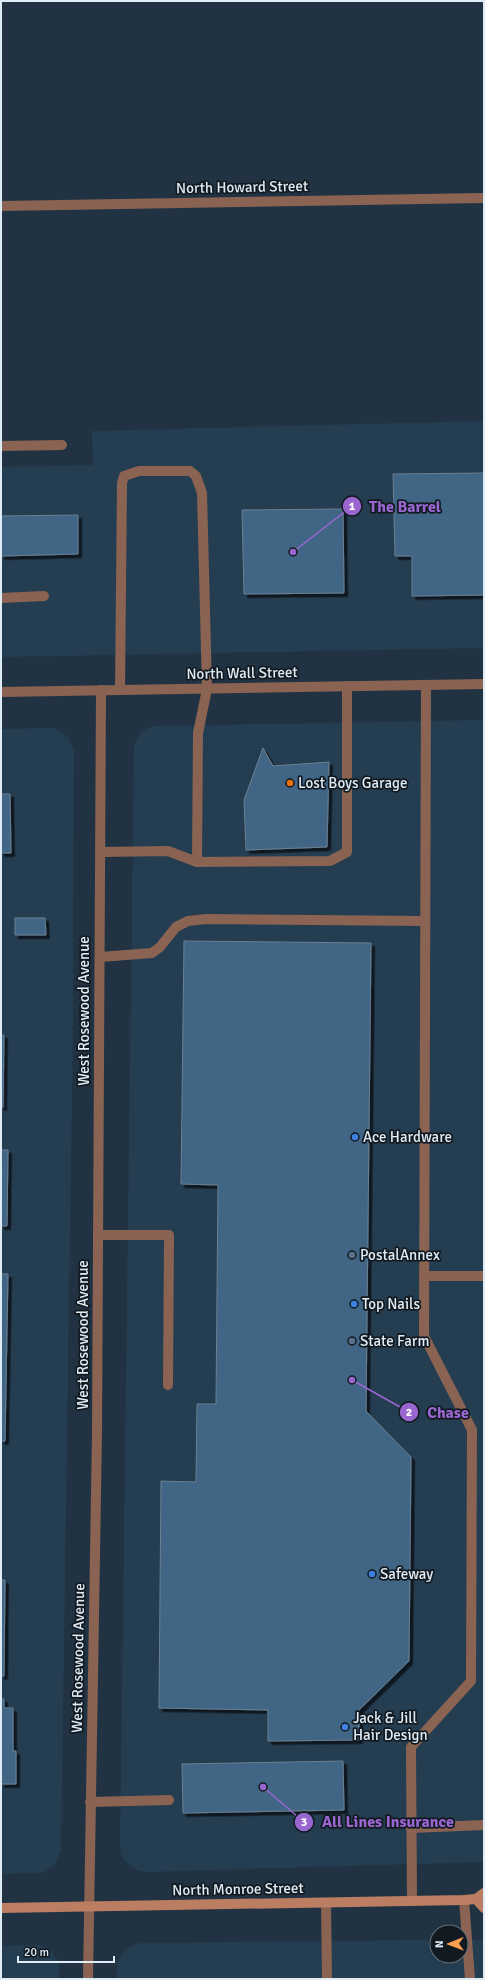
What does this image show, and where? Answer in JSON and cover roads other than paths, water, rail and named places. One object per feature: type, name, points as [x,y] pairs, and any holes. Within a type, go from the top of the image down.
[{"type":"main road","name":"North Monroe Street","points":[[1,1908],[464,1900],[480,1896],[484,1908]]},
{"type":"street","name":"North Howard Street","points":[[1,206],[484,198]]},
{"type":"street","points":[[1,446],[62,445]]},
{"type":"street","points":[[120,690],[122,484],[124,476],[139,471],[190,471],[196,476],[202,493],[207,689],[198,733],[197,862]]},
{"type":"street","points":[[1,598],[44,596]]},
{"type":"street","name":"North Wall Street","points":[[1,692],[484,684]]},
{"type":"street","points":[[412,1901],[411,1747],[471,1681],[472,1430],[424,1336],[426,685]]},
{"type":"street","points":[[101,852],[168,851],[197,862],[330,861],[347,852],[347,686]]},
{"type":"street","name":"West Rosewood Avenue","points":[[88,1979],[97,1433],[102,690]]},
{"type":"street","points":[[100,957],[152,952],[160,947],[176,927],[188,921],[206,919],[425,921]]},
{"type":"street","points":[[98,1235],[169,1235],[168,1385]]},
{"type":"street","points":[[424,1276],[484,1276]]},
{"type":"street","points":[[90,1802],[169,1800]]},
{"type":"street","points":[[412,1828],[484,1825]]},
{"type":"street","points":[[464,1900],[470,1979]]},
{"type":"street","points":[[326,1903],[327,1979]]},
{"type":"place","name":"The Barrel","points":[[293,552]]},
{"type":"place","name":"Lost Boys Garage","points":[[290,783]]},
{"type":"place","name":"Ace Hardware","points":[[355,1137]]},
{"type":"place","name":"PostalAnnex","points":[[352,1255]]},
{"type":"place","name":"Top Nails","points":[[354,1304]]},
{"type":"place","name":"State Farm","points":[[352,1341]]},
{"type":"place","name":"Chase","points":[[352,1380]]},
{"type":"place","name":"Safeway","points":[[372,1574]]},
{"type":"place","name":"Jack & Jill Hair Design","points":[[345,1727]]},
{"type":"place","name":"All Lines Insurance","points":[[263,1787]]}]
